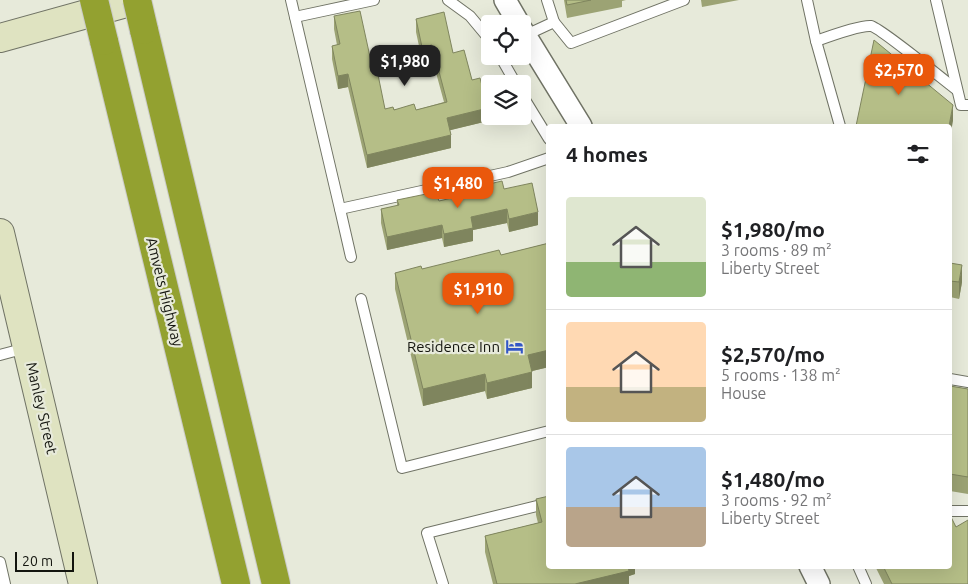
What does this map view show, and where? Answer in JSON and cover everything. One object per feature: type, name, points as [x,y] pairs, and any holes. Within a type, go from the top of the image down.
[{"type":"highway","name":"Amvets Highway","points":[[94,0],[236,584]]},
{"type":"highway","points":[[137,0],[276,584]]},
{"type":"main road","points":[[0,38],[137,0]]},
{"type":"main road","name":"Manley Street","points":[[0,233],[82,584]]},
{"type":"street","points":[[505,0],[514,15]]},
{"type":"street","points":[[531,44],[580,124]]},
{"type":"street","points":[[812,569],[819,584]]},
{"type":"lane","points":[[292,0],[351,257]]},
{"type":"lane","points":[[296,17],[374,0]]},
{"type":"lane","points":[[448,0],[470,16],[481,29]]},
{"type":"lane","points":[[547,0],[554,22],[571,43],[684,0]]},
{"type":"lane","points":[[807,0],[816,41],[839,124]]},
{"type":"lane","points":[[936,0],[961,106],[968,105]]},
{"type":"lane","points":[[531,27],[554,22]]},
{"type":"lane","points":[[816,41],[871,26],[883,31],[905,51],[957,90]]},
{"type":"lane","points":[[531,110],[546,134]]},
{"type":"lane","points":[[340,209],[508,172],[546,159]]},
{"type":"lane","points":[[361,299],[402,468],[546,432]]},
{"type":"lane","points":[[0,355],[27,347]]},
{"type":"lane","points":[[952,379],[968,382]]},
{"type":"lane","points":[[443,584],[426,533],[546,504]]},
{"type":"lane","points":[[952,511],[968,511]]},
{"type":"lane","points":[[0,562],[5,584]]},
{"type":"lane","points":[[859,569],[866,584]]},
{"type":"building","points":[[566,0],[591,0],[567,5]]},
{"type":"building","points":[[360,11],[372,66],[376,65],[385,109],[393,107],[394,110],[414,104],[416,110],[447,102],[432,45],[422,47],[416,19],[444,12],[453,53],[464,50],[472,80],[480,78],[481,110],[447,118],[451,135],[367,155],[348,74],[338,76],[332,46],[340,44],[334,16]]},
{"type":"building","points":[[874,40],[953,105],[949,124],[856,124]]},
{"type":"building","points":[[502,181],[504,189],[532,183],[538,212],[509,219],[507,209],[471,217],[473,228],[444,234],[442,225],[387,237],[381,209],[399,205],[397,200],[431,193],[432,197],[437,196],[439,201],[473,193],[472,188]]},
{"type":"building","name":"Residence Inn","points":[[546,244],[546,351],[528,355],[532,372],[487,383],[485,374],[423,389],[395,273],[421,266],[422,269],[499,250],[501,255]]},
{"type":"building","points":[[952,263],[962,265],[959,282],[952,281]]},
{"type":"building","points":[[952,386],[968,389],[968,477],[952,474]]},
{"type":"building","points":[[546,497],[546,569],[629,569],[629,571],[575,584],[497,584],[485,536],[542,522],[536,499]]},
{"type":"building","points":[[952,519],[956,527],[968,520],[968,584],[892,584],[884,569],[952,569]]},
{"type":"place","name":"Residence Inn","points":[[514,346]]}]
